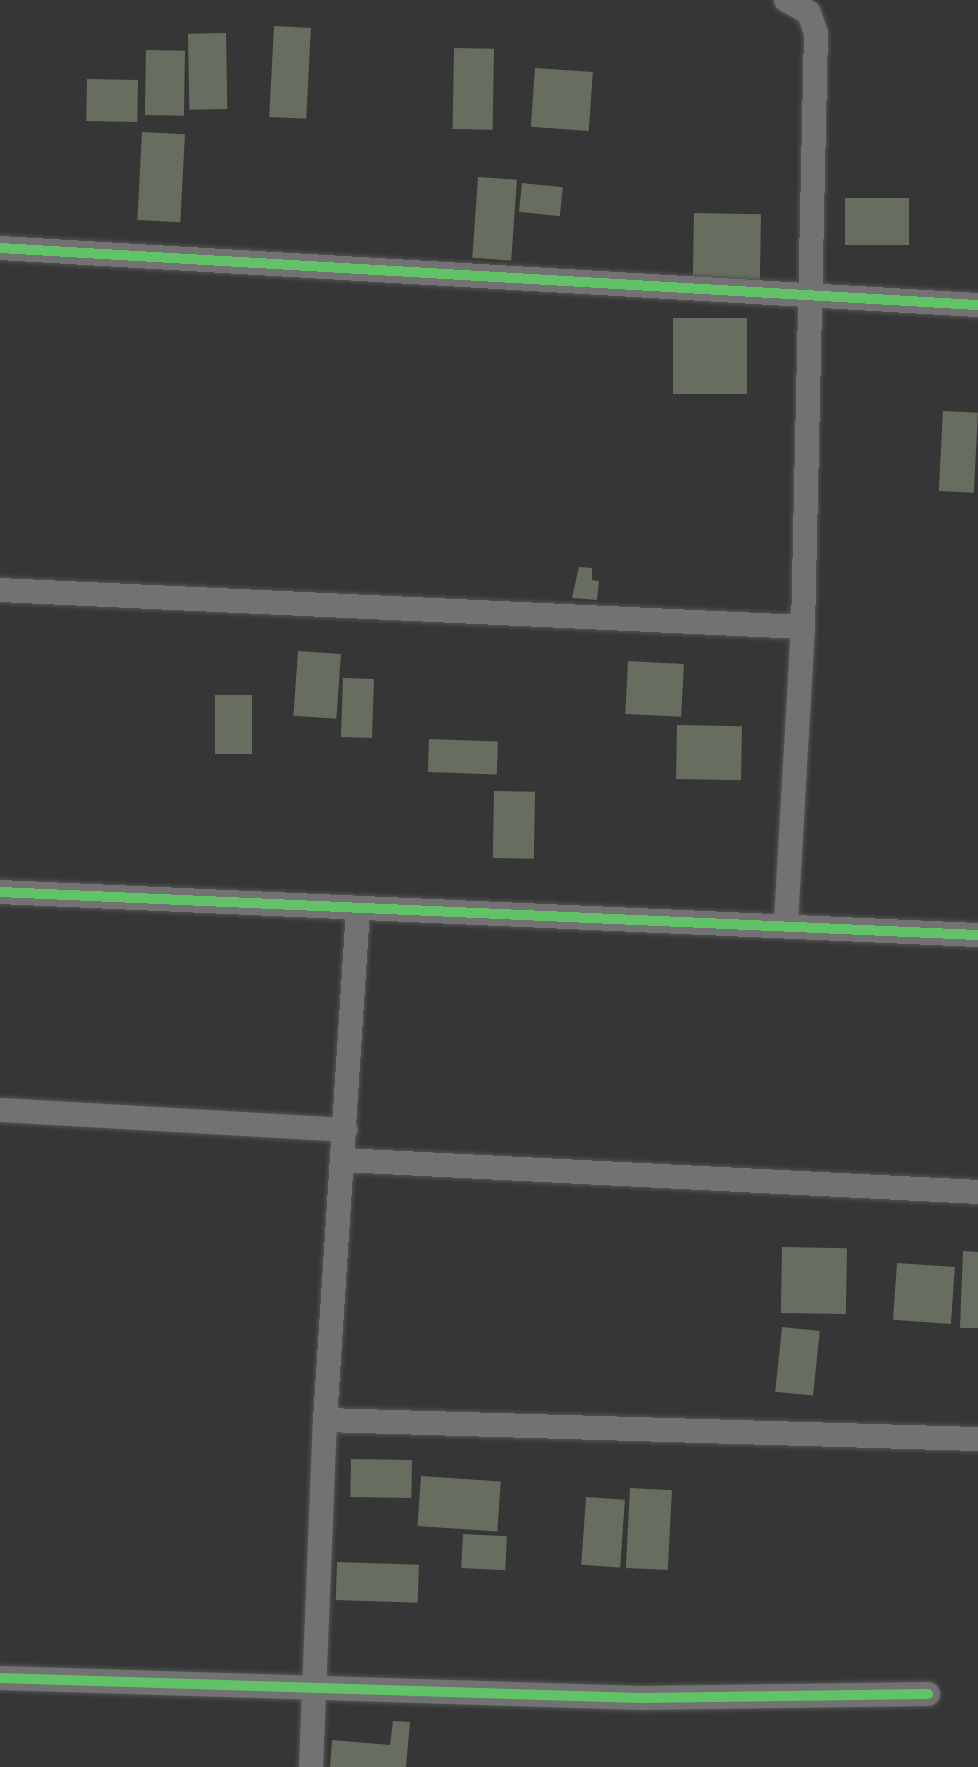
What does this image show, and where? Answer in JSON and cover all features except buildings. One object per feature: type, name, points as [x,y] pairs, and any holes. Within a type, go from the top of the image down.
[{"type":"street","points":[[786,0],[809,13],[816,33],[803,627],[786,926]]},
{"type":"street","points":[[0,248],[978,305]]},
{"type":"street","points":[[0,590],[803,627]]},
{"type":"street","points":[[0,892],[358,910],[978,935]]},
{"type":"street","points":[[311,1767],[317,1692],[325,1420],[358,910]]},
{"type":"street","points":[[0,1110],[345,1130]]},
{"type":"street","points":[[343,1160],[978,1192]]},
{"type":"street","points":[[325,1420],[978,1438]]},
{"type":"street","points":[[0,1678],[317,1692],[641,1698],[928,1694]]},
{"type":"cycle path","points":[[0,248],[978,305]]},
{"type":"cycle path","points":[[0,892],[978,935]]},
{"type":"cycle path","points":[[0,1678],[641,1698],[928,1694]]}]
